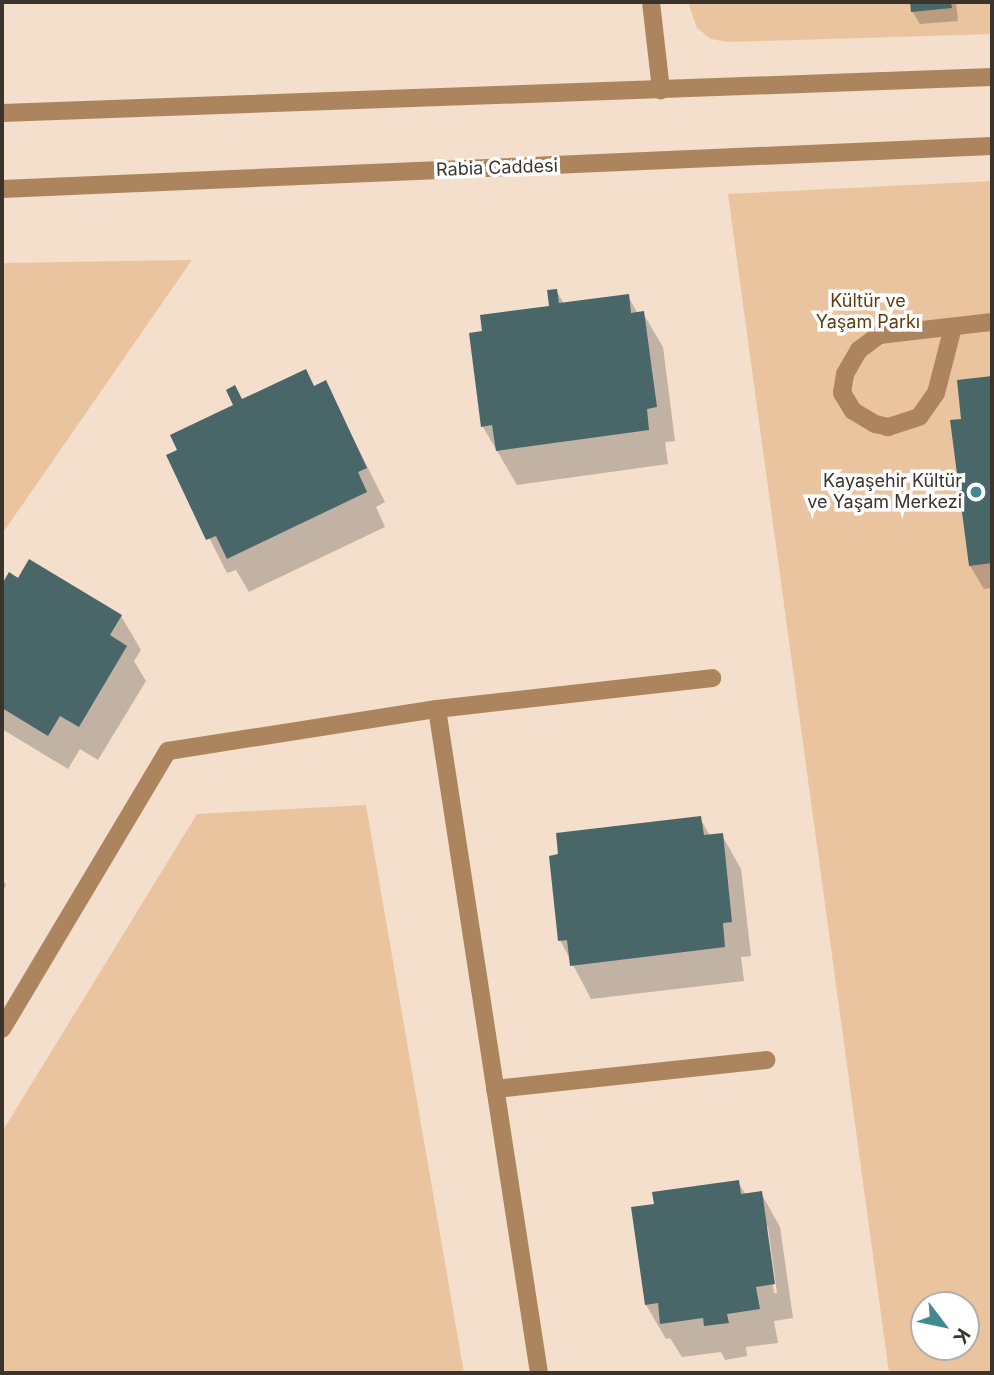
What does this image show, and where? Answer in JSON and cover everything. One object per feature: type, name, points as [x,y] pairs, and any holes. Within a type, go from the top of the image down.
[{"type":"street","points":[[651,2],[662,90]]},
{"type":"street","points":[[2,113],[992,77]]},
{"type":"street","name":"Rabia Caddesi","points":[[2,189],[992,146]]},
{"type":"street","points":[[953,327],[936,393],[919,417],[888,427],[874,424],[853,411],[842,393],[845,374],[859,350],[878,335],[992,322]]},
{"type":"street","points":[[2,1029],[168,751],[437,709],[712,678]]},
{"type":"street","points":[[437,709],[539,1373]]},
{"type":"street","points":[[495,1089],[766,1060]]},
{"type":"green space","points":[[688,2],[992,2],[992,34],[727,42],[711,39],[697,28]]},
{"type":"green space","name":"Kültür ve Yaşam Parkı","points":[[992,181],[992,1373],[889,1373],[728,194]]},
{"type":"green space","points":[[192,260],[2,534],[2,263]]},
{"type":"green space","points":[[366,805],[464,1373],[9,1373],[2,1369],[2,1132],[197,814]]},
{"type":"building","points":[[910,2],[951,2],[952,8],[911,12]]},
{"type":"building","points":[[557,289],[559,303],[629,294],[631,313],[644,311],[657,407],[647,409],[649,430],[496,451],[492,425],[481,427],[469,333],[482,331],[480,315],[549,306],[547,290]]},
{"type":"building","points":[[306,369],[314,386],[326,380],[367,468],[358,472],[367,492],[227,559],[216,536],[206,540],[166,455],[177,450],[170,435],[233,405],[226,390],[235,385],[242,399]]},
{"type":"building","name":"Kayaşehir Kültür ve Yaşam Merkezi","points":[[992,376],[992,563],[969,566],[950,420],[961,419],[957,380]]},
{"type":"building","points":[[29,559],[122,615],[110,635],[127,646],[79,727],[60,716],[48,736],[2,708],[2,584],[9,572],[18,578]]},
{"type":"building","points":[[701,816],[704,835],[723,833],[732,922],[723,923],[725,947],[570,966],[567,940],[558,941],[549,856],[558,854],[556,833]]},
{"type":"building","points":[[739,1180],[741,1194],[762,1191],[775,1284],[756,1287],[760,1309],[727,1314],[729,1323],[704,1326],[703,1318],[660,1324],[658,1303],[645,1305],[631,1207],[654,1204],[652,1192]]},
{"type":"place","name":"Kayaşehir Kültür ve Yaşam Merkezi","points":[[976,492]]}]
